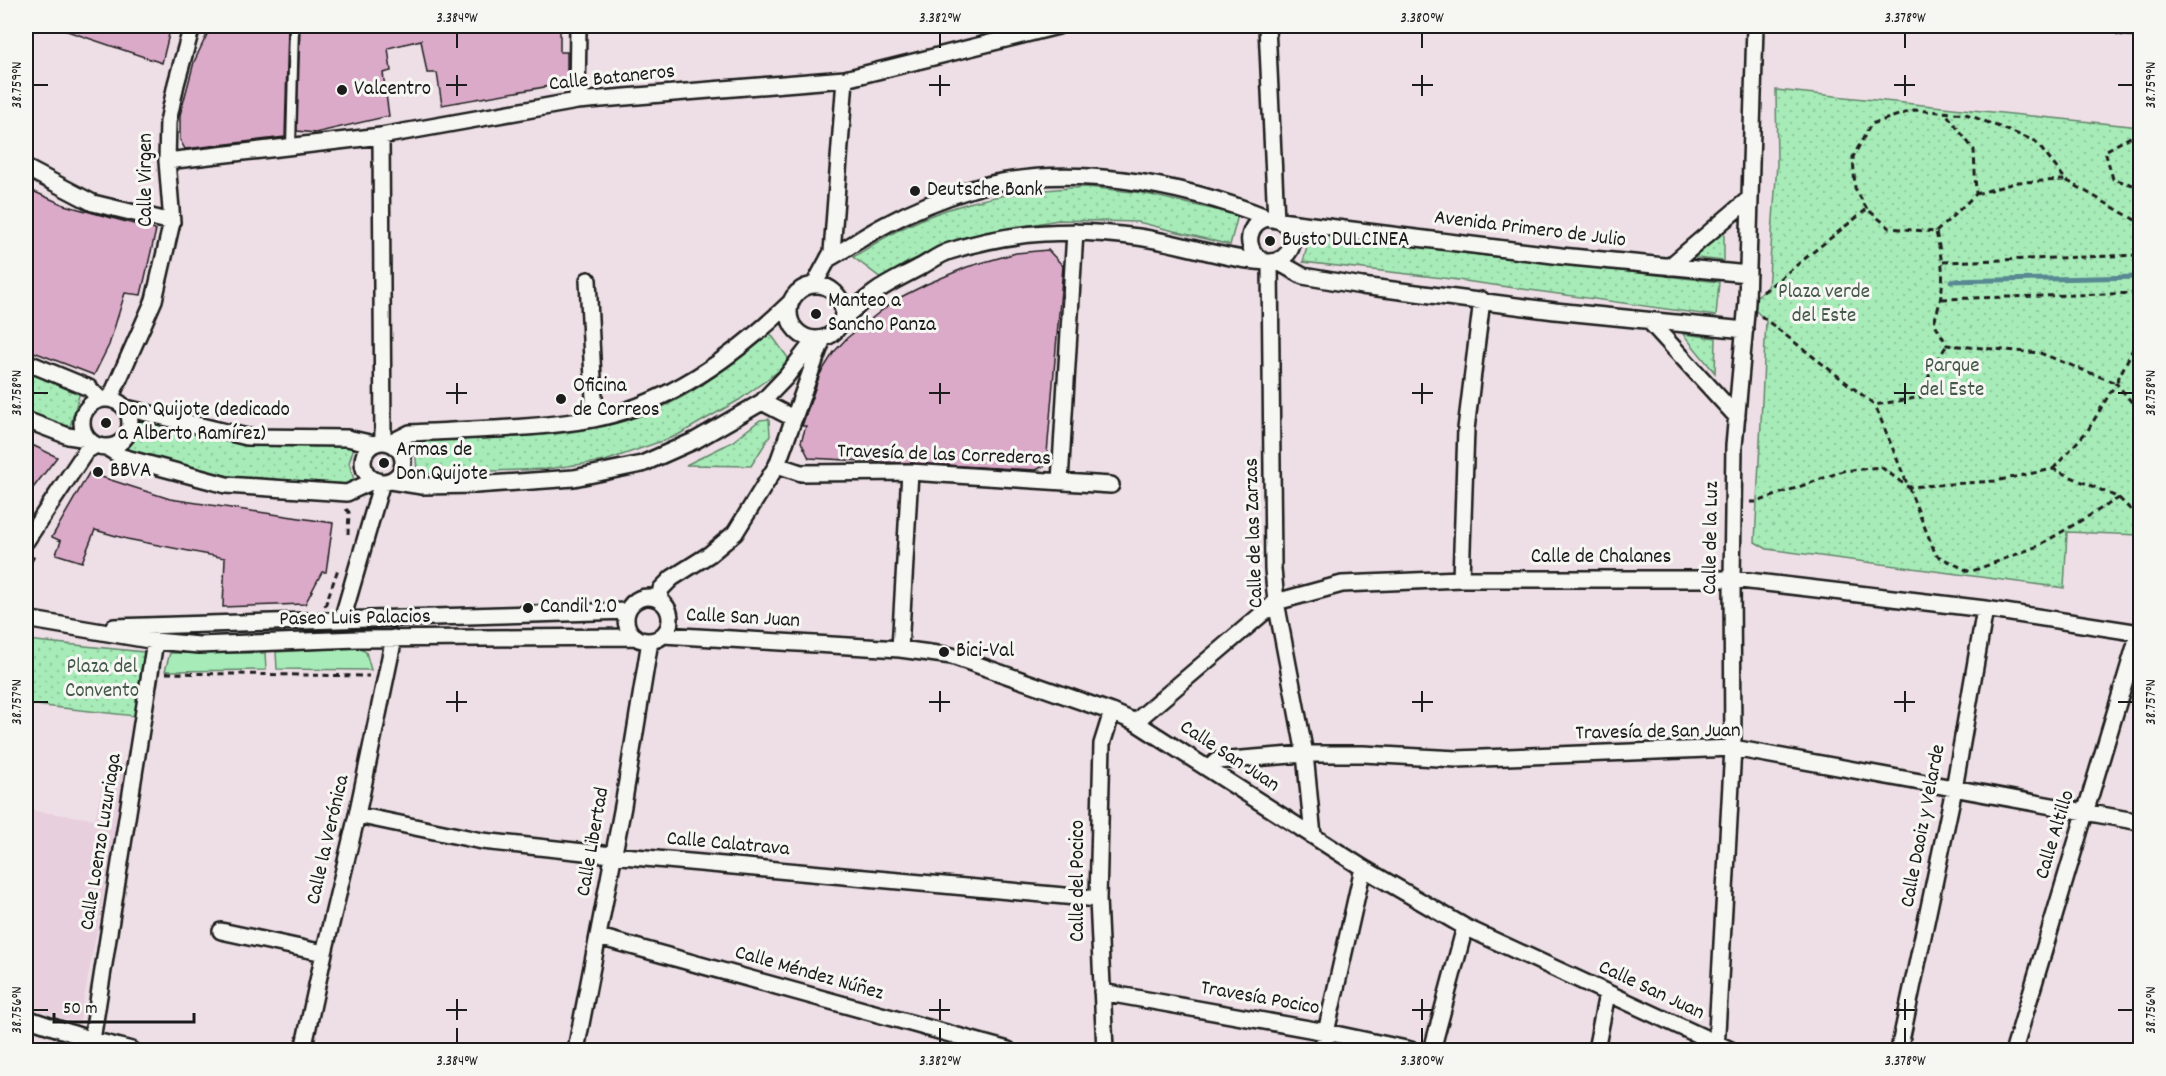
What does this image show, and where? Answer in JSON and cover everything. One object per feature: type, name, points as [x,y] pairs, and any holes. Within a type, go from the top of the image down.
[{"type":"street","name":"Calle Virgen","points":[[105,399],[154,300],[172,222],[167,161],[168,122],[192,26]]},
{"type":"street","points":[[577,101],[578,26]]},
{"type":"street","name":"Calle Bataneros","points":[[167,161],[381,136],[577,101],[845,79],[1058,26]]},
{"type":"street","points":[[1268,26],[1276,220]]},
{"type":"street","name":"Calle de la Luz","points":[[1716,1047],[1733,748],[1733,503],[1737,417],[1747,302],[1755,26]]},
{"type":"street","points":[[2121,26],[2140,28]]},
{"type":"street","points":[[814,285],[832,252],[845,79]]},
{"type":"street","points":[[381,136],[383,443]]},
{"type":"street","points":[[26,168],[93,203],[172,222]]},
{"type":"street","name":"Avenida Primero de Julio","points":[[828,259],[887,224],[971,189],[1013,180],[1085,176],[1148,183],[1208,198],[1276,220],[1561,256],[1748,274]]},
{"type":"street","points":[[1669,267],[1750,198]]},
{"type":"street","points":[[843,318],[841,302],[837,295],[823,286],[814,285],[801,290],[770,323],[698,377],[642,404],[595,418],[555,424],[410,433],[369,447],[363,459],[366,471],[382,481],[422,486],[476,486],[574,478],[642,464],[696,440],[762,402],[819,339],[836,331],[843,318],[876,291],[948,251],[1030,232],[1075,232],[1140,237],[1237,260],[1271,262],[1289,252],[1293,238],[1286,225],[1276,220],[1256,224],[1251,230],[1249,238],[1252,253],[1271,262],[1303,276],[1362,286],[1650,322],[1745,330]]},
{"type":"street","points":[[1060,481],[1075,232]]},
{"type":"street","name":"Calle de las Zarzas","points":[[1271,262],[1273,569],[1276,602],[1305,754],[1313,836]]},
{"type":"street","points":[[588,280],[595,418]]},
{"type":"street","points":[[1461,579],[1466,429],[1482,300]]},
{"type":"street","points":[[791,302],[789,310],[794,327],[799,333],[819,339]]},
{"type":"street","points":[[1650,322],[1737,417]]},
{"type":"street","points":[[659,599],[661,589],[672,578],[710,554],[735,533],[777,465],[819,339]]},
{"type":"street","points":[[26,362],[89,388],[105,399],[116,401],[126,408],[247,437],[347,438],[383,443],[401,452],[403,465],[401,472],[347,493],[226,486],[122,458],[96,443],[81,424],[83,416],[93,402],[105,399]]},
{"type":"street","points":[[762,402],[793,418]]},
{"type":"street","points":[[26,420],[68,436],[113,446],[125,437],[130,423],[126,408]]},
{"type":"street","points":[[26,541],[86,451],[96,443]]},
{"type":"street","name":"Travesía de las Correderas","points":[[777,465],[801,473],[910,472],[1111,485]]},
{"type":"street","points":[[900,649],[910,472]]},
{"type":"street","points":[[333,640],[382,481]]},
{"type":"street","name":"Calle de Chalanes","points":[[1276,602],[1342,584],[1461,579],[1732,579],[1985,609],[2140,633]]},
{"type":"street","points":[[644,597],[659,599],[670,616],[667,630],[650,638],[627,626],[627,611],[637,600],[644,597]]},
{"type":"street","points":[[1135,723],[1276,602]]},
{"type":"street","name":"Calle Daoiz y Velarde","points":[[1899,1050],[1954,789],[1985,609]]},
{"type":"street","name":"Paseo Luis Palacios","points":[[75,628],[338,618],[627,611]]},
{"type":"street","points":[[338,618],[357,639]]},
{"type":"street","name":"Paseo Luis Palacios","points":[[26,619],[199,645],[394,638],[650,638]]},
{"type":"street","name":"Calle Altillo","points":[[2014,1050],[2140,633]]},
{"type":"street","name":"Calle la Verónica","points":[[303,1050],[357,815],[394,638]]},
{"type":"street","name":"Calle San Juan","points":[[650,638],[900,649],[952,656],[1112,712],[1135,723],[1209,768],[1363,868],[1465,927],[1716,1047],[1731,1050]]},
{"type":"street","name":"Calle Libertad","points":[[576,1050],[623,806],[650,638]]},
{"type":"street","name":"Calle Loenzo Luzuriaga","points":[[90,1045],[155,640]]},
{"type":"street","name":"Calle del Pocico","points":[[1105,1050],[1098,899],[1102,744],[1112,712]]},
{"type":"street","name":"Travesía de San Juan","points":[[1209,768],[1217,761],[1305,754],[1363,754],[1457,759],[1733,748],[2140,822]]},
{"type":"street","name":"Calle Calatrava","points":[[357,815],[482,842],[1098,899]]},
{"type":"street","points":[[1322,1050],[1363,868]]},
{"type":"street","points":[[1431,1050],[1465,927]]},
{"type":"street","points":[[221,932],[324,953]]},
{"type":"street","name":"Calle Méndez Núñez","points":[[598,937],[1008,1050]]},
{"type":"street","name":"Travesía Pocico","points":[[1102,992],[1326,1032],[1411,1050]]},
{"type":"street","points":[[1596,1050],[1606,994]]},
{"type":"street","points":[[26,1018],[90,1045],[132,1050]]},
{"type":"lane","points":[[291,147],[294,26]]},
{"type":"path","points":[[2066,180],[2018,182],[1976,194],[1936,232],[1890,228],[1867,209],[1855,188],[1853,157],[1871,124],[1914,110],[1966,114],[2035,141],[2066,180],[2137,221],[2140,227]]},
{"type":"path","points":[[1945,112],[1974,150],[1976,194]]},
{"type":"path","points":[[2140,138],[2134,135],[2105,151],[2113,179],[2140,187]]},
{"type":"path","points":[[1867,209],[1768,289],[1747,302],[1766,321],[1875,405],[1936,555],[1970,572],[2038,546],[2119,498]]},
{"type":"path","points":[[1936,232],[1943,262],[1942,299],[1934,322],[1947,345]]},
{"type":"path","points":[[1943,262],[2140,255]]},
{"type":"path","points":[[1942,299],[2140,293]]},
{"type":"path","points":[[2053,469],[2088,430],[2116,383],[2140,335]]},
{"type":"path","points":[[1875,405],[1921,397],[1932,368],[1947,345]]},
{"type":"path","points":[[1947,345],[2040,353],[2116,383],[2134,405],[2140,420]]},
{"type":"path","points":[[1733,503],[1757,502],[1843,471],[1881,467],[1908,487],[1995,481],[2053,469],[2119,498],[2140,519]]},
{"type":"path","points":[[343,503],[349,512],[348,540]]},
{"type":"path","points":[[338,618],[341,560]]},
{"type":"path","points":[[150,673],[386,677]]},
{"type":"shaded area","points":[[107,762],[129,764],[79,1024],[26,1006],[26,810],[95,819]]},
{"type":"green space","name":"Parque del Este","points":[[1776,90],[2140,127],[2140,535],[2067,532],[2064,588],[1767,549],[1755,542],[1766,321],[1747,302],[1768,289],[1777,164]]},
{"type":"green space","points":[[1087,187],[1142,193],[1238,215],[1230,245],[1138,222],[1058,220],[974,235],[908,262],[881,278],[853,257],[898,230],[971,202],[1040,190]]},
{"type":"green space","points":[[1724,224],[1724,261],[1688,257]]},
{"type":"green space","points":[[1311,232],[1488,256],[1719,282],[1716,316],[1443,278],[1303,262]]},
{"type":"green space","points":[[770,333],[791,362],[739,400],[676,436],[605,461],[546,469],[417,474],[415,440],[540,436],[601,427],[631,419],[690,393]]},
{"type":"green space","points":[[1683,334],[1716,338],[1715,373]]},
{"type":"green space","points":[[26,370],[80,392],[69,430],[26,413]]},
{"type":"green space","points":[[138,415],[349,443],[353,450],[349,463],[354,480],[349,485],[286,483],[233,477],[124,450],[136,437]]},
{"type":"green space","points":[[769,419],[770,436],[751,466],[686,465],[732,442],[760,420]]},
{"type":"green space","name":"Plaza del Convento","points":[[26,640],[144,652],[135,716],[26,704]]},
{"type":"green space","points":[[356,647],[366,652],[371,670],[277,669],[276,652]]},
{"type":"green space","points":[[170,653],[265,653],[266,670],[165,671]]},
{"type":"building","points":[[58,26],[171,26],[162,63],[58,28]]},
{"type":"building","points":[[211,26],[288,26],[285,137],[185,149],[180,140],[180,115],[194,62]]},
{"type":"building","points":[[300,26],[560,26],[560,52],[567,52],[567,83],[442,105],[437,73],[427,73],[421,40],[388,48],[391,71],[383,73],[389,116],[315,133],[297,131]]},
{"type":"building","points":[[26,188],[64,205],[156,230],[141,295],[125,293],[109,345],[94,375],[26,349]]},
{"type":"building","points":[[1048,250],[1063,266],[1046,465],[1036,470],[809,458],[801,442],[806,426],[802,426],[820,374],[834,352],[847,338],[895,300],[927,284],[967,267],[1016,253]]},
{"type":"building","points":[[26,442],[57,457],[26,497]]},
{"type":"building","points":[[89,473],[170,499],[333,523],[326,572],[322,572],[305,604],[223,607],[225,558],[127,539],[95,530],[82,562],[56,554],[61,541],[52,537]]},
{"type":"waterway","points":[[1951,281],[2140,277]]},
{"type":"place","name":"Valcentro","points":[[342,90]]},
{"type":"place","name":"Deutsche Bank","points":[[915,191]]},
{"type":"place","name":"Busto DULCINEA","points":[[1270,241]]},
{"type":"place","name":"Manteo a Sancho Panza","points":[[816,314]]},
{"type":"place","name":"Oficina de Correos","points":[[561,399]]},
{"type":"place","name":"Don Quijote (dedicado a Alberto Ramírez)","points":[[106,423]]},
{"type":"place","name":"Armas de Don Quijote","points":[[384,463]]},
{"type":"place","name":"BBVA","points":[[98,472]]},
{"type":"place","name":"Candil 2.0","points":[[528,608]]},
{"type":"place","name":"Bici-Val","points":[[944,652]]},
{"type":"park label","name":"Plaza verde del Este","points":[[1824,305]]}]
